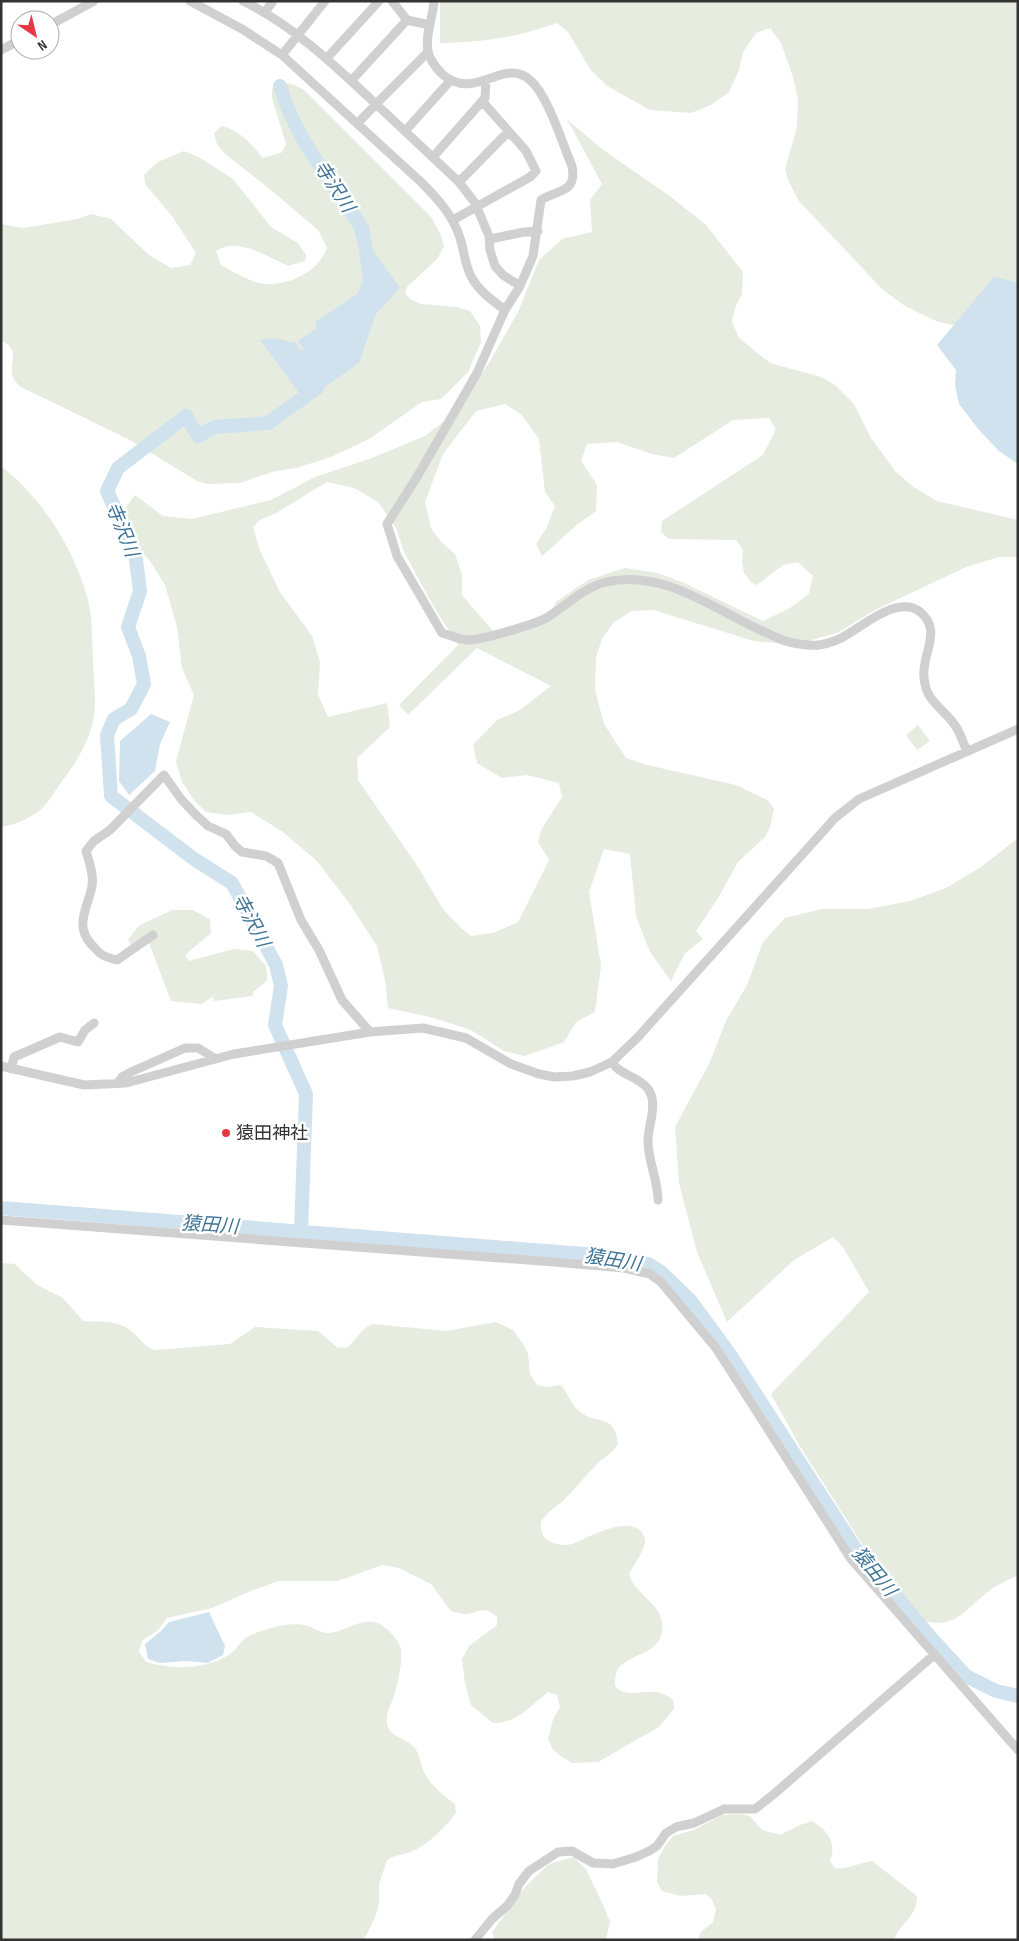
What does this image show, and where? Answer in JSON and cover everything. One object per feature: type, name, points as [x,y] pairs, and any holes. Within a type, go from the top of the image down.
[{"type":"street","points":[[60,20],[94,1]]},
{"type":"street","points":[[190,1],[242,29],[282,55],[427,188],[439,201],[460,235],[470,276],[478,287],[505,310]]},
{"type":"street","points":[[243,1],[265,12],[299,35],[327,58],[406,130],[459,182],[477,206],[490,239],[490,250],[495,266],[503,275],[520,286]]},
{"type":"street","points":[[265,12],[273,1]]},
{"type":"street","points":[[282,55],[325,1]]},
{"type":"street","points":[[327,58],[379,1]]},
{"type":"street","points":[[392,1],[407,20],[430,25]]},
{"type":"street","points":[[434,1],[428,52],[437,70],[450,81],[467,84],[508,73],[522,75],[531,80],[544,97],[572,166],[574,176],[570,186],[541,200],[533,256],[520,286],[505,310],[477,373],[388,524],[397,556],[442,633],[467,640],[530,624],[548,617],[582,592],[604,582],[626,578],[677,588],[781,639],[788,642],[805,644],[820,645],[846,635],[878,614],[891,609],[911,607],[919,611],[927,620],[932,630],[931,646],[925,660],[924,678],[931,700],[955,724],[967,751]]},
{"type":"street","points":[[351,81],[407,20]]},
{"type":"street","points":[[358,123],[428,52]]},
{"type":"street","points":[[433,157],[485,98],[486,80]]},
{"type":"street","points":[[406,130],[450,81]]},
{"type":"street","points":[[452,220],[530,177],[536,170],[526,151],[482,101]]},
{"type":"street","points":[[459,182],[508,132]]},
{"type":"street","points":[[490,239],[538,231]]},
{"type":"street","points":[[94,1023],[85,1030],[78,1042],[60,1037],[14,1057],[6,1068],[84,1085],[126,1083],[234,1054],[370,1032],[423,1028],[466,1038],[511,1064],[539,1074],[555,1077],[573,1076],[590,1072],[612,1062],[638,1037],[836,818],[859,799],[1018,729]]},
{"type":"street","points":[[153,935],[117,960],[102,956],[84,936],[82,923],[92,885],[92,873],[86,851],[94,841],[110,830],[164,775],[196,816],[208,826],[226,834],[242,852],[266,856],[278,863],[300,920],[319,950],[342,1000],[370,1032]]},
{"type":"street","points":[[118,1083],[122,1077],[131,1072],[185,1048],[198,1048],[216,1058]]},
{"type":"street","points":[[612,1062],[617,1070],[642,1082],[650,1092],[652,1100],[648,1140],[658,1186],[658,1200]]},
{"type":"street","points":[[1,1220],[541,1261],[624,1268],[650,1274],[672,1294],[716,1348],[851,1559],[1018,1750]]},
{"type":"street","points":[[475,1940],[492,1919],[515,1896],[519,1884],[529,1871],[558,1852],[572,1850],[593,1863],[613,1864],[649,1851],[657,1846],[666,1833],[676,1827],[694,1823],[724,1809],[755,1808],[774,1794],[934,1655]]},
{"type":"shaded area","points":[[440,1],[1018,1],[1018,343],[991,332],[938,322],[905,306],[883,290],[799,201],[788,180],[785,169],[797,127],[798,98],[781,43],[770,28],[756,33],[743,52],[739,70],[729,92],[711,105],[691,113],[650,110],[607,86],[590,69],[568,32],[557,23],[499,38],[471,42],[440,43]]},
{"type":"shaded area","points":[[279,82],[292,84],[303,89],[431,217],[441,235],[444,247],[437,259],[407,287],[405,293],[410,299],[421,304],[457,307],[470,311],[480,326],[481,342],[468,372],[441,399],[422,402],[369,439],[331,457],[296,468],[275,471],[240,483],[207,484],[197,481],[130,440],[21,387],[14,380],[12,372],[13,353],[11,348],[1,340],[1,224],[23,228],[78,219],[91,214],[111,219],[149,255],[171,268],[190,265],[196,253],[172,216],[145,184],[144,175],[158,162],[184,151],[200,158],[233,179],[271,227],[298,243],[306,255],[305,261],[288,266],[262,253],[243,247],[225,247],[216,251],[221,265],[241,276],[260,283],[278,283],[301,276],[317,265],[327,248],[318,230],[225,154],[217,144],[214,133],[221,126],[234,131],[245,138],[263,158],[281,153],[286,144],[272,98],[272,89]]},
{"type":"shaded area","points":[[567,119],[602,149],[671,197],[706,225],[743,272],[742,294],[735,308],[732,322],[739,338],[770,363],[821,377],[834,384],[854,404],[871,438],[895,471],[915,488],[937,501],[1018,520],[1018,557],[999,557],[966,567],[875,610],[837,633],[794,645],[754,641],[653,610],[632,611],[614,622],[602,639],[596,657],[595,690],[604,724],[626,758],[647,765],[736,785],[767,800],[774,809],[770,827],[765,837],[738,862],[718,898],[696,931],[703,939],[685,953],[671,981],[650,952],[636,916],[630,854],[604,849],[589,892],[601,965],[595,1012],[576,1022],[564,1042],[525,1056],[504,1051],[471,1030],[430,1017],[388,1008],[385,980],[377,946],[350,904],[316,860],[283,832],[251,812],[228,815],[206,812],[194,800],[182,782],[176,761],[194,695],[182,668],[177,627],[165,585],[150,561],[126,537],[118,518],[135,495],[163,516],[192,519],[271,500],[315,477],[369,459],[425,436],[453,414],[489,363],[519,310],[539,260],[562,239],[592,232],[590,200],[602,184]],"holes":[[[505,404],[521,414],[539,439],[545,492],[555,506],[547,527],[536,544],[542,556],[578,524],[596,511],[597,485],[581,461],[587,444],[617,442],[652,454],[674,458],[733,420],[769,418],[776,429],[763,455],[662,521],[661,532],[669,539],[736,540],[743,550],[744,573],[751,582],[757,585],[783,565],[798,562],[813,576],[809,594],[790,608],[763,621],[682,582],[657,573],[625,568],[588,580],[556,602],[544,624],[499,638],[462,595],[462,575],[455,554],[441,542],[431,528],[425,502],[443,454],[476,411]],[[327,482],[354,488],[378,502],[396,528],[404,552],[434,607],[458,645],[399,705],[408,715],[477,648],[551,686],[520,710],[497,720],[473,745],[477,763],[502,778],[527,775],[559,783],[562,797],[541,830],[538,842],[549,860],[518,922],[493,933],[471,936],[443,909],[418,867],[358,780],[357,758],[390,727],[387,703],[328,717],[318,695],[320,662],[312,636],[280,592],[260,551],[253,527],[260,520],[276,513]]]},
{"type":"shaded area","points":[[1,466],[30,493],[43,509],[66,544],[75,562],[90,608],[95,700],[91,730],[84,746],[48,802],[31,816],[1,827]]},
{"type":"shaded area","points":[[918,725],[930,741],[917,750],[906,735]]},
{"type":"shaded area","points":[[1018,838],[1018,1575],[990,1590],[960,1616],[952,1620],[934,1623],[922,1620],[862,1544],[801,1448],[771,1394],[869,1292],[843,1247],[833,1237],[794,1260],[727,1322],[697,1252],[679,1183],[675,1127],[709,1064],[726,1021],[747,985],[763,942],[785,918],[822,909],[868,909],[910,901],[946,888],[981,867]]},
{"type":"shaded area","points":[[172,910],[193,910],[210,919],[211,933],[185,955],[189,961],[234,949],[253,951],[266,966],[267,980],[253,992],[253,996],[214,1001],[213,997],[201,1004],[171,1001],[149,943],[134,953],[128,939],[140,925]]},
{"type":"shaded area","points":[[1,1263],[15,1264],[37,1285],[63,1298],[83,1321],[122,1325],[147,1346],[155,1350],[230,1344],[255,1327],[318,1331],[338,1348],[348,1347],[364,1329],[372,1324],[446,1331],[496,1322],[513,1330],[528,1354],[530,1374],[537,1385],[546,1387],[561,1385],[573,1405],[579,1411],[592,1418],[609,1423],[616,1434],[618,1444],[615,1448],[597,1464],[563,1501],[545,1516],[541,1522],[541,1529],[544,1536],[550,1542],[564,1545],[572,1544],[608,1529],[618,1527],[628,1526],[636,1528],[642,1533],[645,1540],[644,1547],[629,1574],[637,1589],[660,1614],[662,1632],[659,1640],[653,1647],[624,1663],[619,1668],[615,1686],[621,1691],[628,1693],[657,1692],[665,1695],[673,1700],[674,1709],[659,1727],[598,1762],[572,1763],[553,1750],[548,1739],[553,1720],[560,1707],[557,1695],[548,1692],[517,1717],[493,1723],[471,1705],[465,1683],[462,1659],[469,1646],[497,1625],[497,1617],[486,1610],[467,1614],[451,1611],[431,1584],[399,1568],[382,1565],[338,1581],[279,1581],[212,1608],[167,1618],[158,1630],[142,1641],[139,1651],[146,1662],[179,1667],[200,1666],[232,1653],[246,1638],[277,1626],[301,1624],[329,1633],[359,1623],[374,1622],[381,1625],[396,1638],[401,1651],[401,1665],[395,1694],[388,1711],[388,1728],[394,1735],[407,1741],[414,1747],[427,1777],[437,1790],[455,1804],[456,1813],[430,1841],[417,1849],[387,1860],[379,1884],[379,1902],[376,1915],[363,1940],[1,1940]]},
{"type":"shaded area","points":[[741,1814],[750,1816],[762,1830],[780,1835],[812,1821],[823,1829],[830,1838],[832,1854],[830,1861],[835,1868],[838,1869],[872,1861],[917,1896],[912,1915],[894,1940],[699,1940],[700,1933],[713,1922],[716,1909],[711,1898],[705,1894],[680,1896],[662,1891],[657,1882],[658,1859],[673,1836],[694,1830],[722,1815]]},
{"type":"shaded area","points":[[574,1857],[586,1869],[605,1909],[610,1922],[606,1940],[495,1940],[492,1932],[526,1886],[549,1864]]},
{"type":"water","points":[[369,225],[372,249],[400,288],[376,314],[359,363],[305,401],[260,340],[274,338],[296,343],[301,351],[303,348],[298,341],[316,329],[316,322],[358,293],[363,280],[356,228]]},
{"type":"water","points":[[994,277],[1018,284],[1018,464],[999,451],[979,430],[959,404],[955,385],[956,370],[937,345]]},
{"type":"water","points":[[151,714],[170,722],[160,744],[155,771],[129,795],[119,781],[120,741]]},
{"type":"water","points":[[209,1612],[225,1646],[223,1655],[208,1663],[186,1661],[160,1663],[148,1659],[145,1644],[169,1622]]},
{"type":"waterway","name":"寺沢川","points":[[280,86],[294,123],[360,225],[365,245]]},
{"type":"waterway","name":"寺沢川","points":[[301,1231],[306,1094],[275,1025],[281,986],[276,965],[232,883],[194,859],[111,796],[107,735],[114,719],[131,709],[144,684],[139,656],[128,627],[140,591],[135,552],[107,491],[118,468],[186,416],[198,436],[215,427],[268,423],[317,388]]},
{"type":"waterway","name":"猿田川","points":[[1,1208],[622,1257],[648,1264],[661,1272],[690,1300],[731,1356],[855,1548],[933,1640],[966,1676],[996,1691],[1018,1696]]},
{"type":"place","name":"猿田神社","points":[[226,1133]]}]
